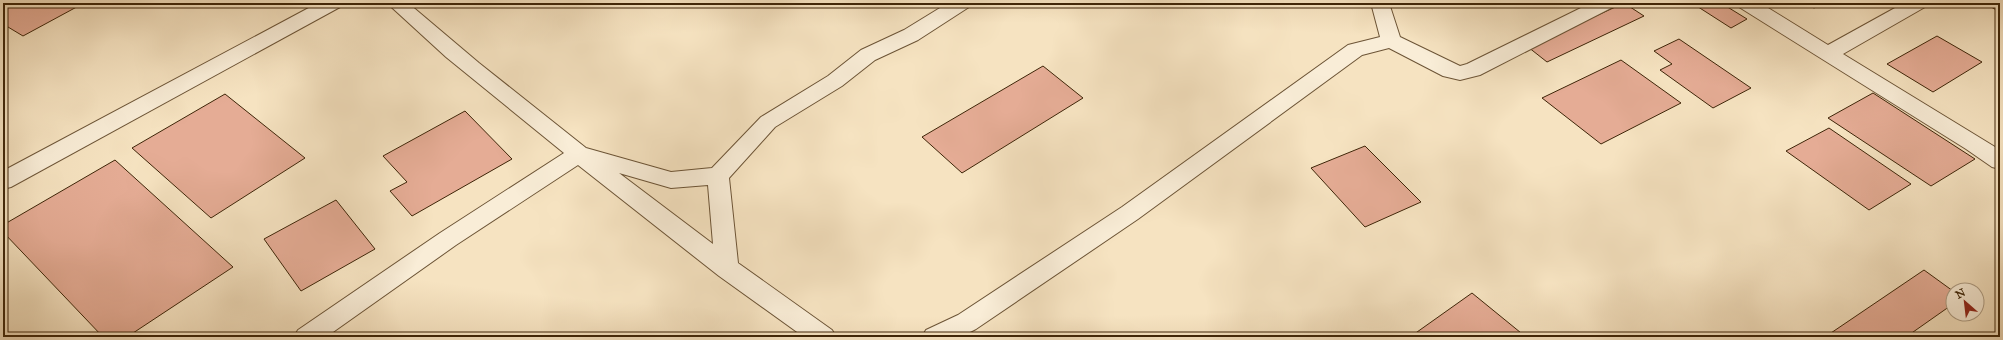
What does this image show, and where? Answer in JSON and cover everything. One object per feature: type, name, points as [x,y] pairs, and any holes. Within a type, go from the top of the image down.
[{"type":"street","points":[[3,181],[333,3]]},
{"type":"street","points":[[396,3],[482,77],[579,154],[727,269],[822,337]]},
{"type":"street","points":[[307,337],[448,239],[579,154],[671,180],[718,176],[768,122],[835,81],[868,55],[910,35],[962,3]]},
{"type":"street","points":[[1380,3],[1391,41]]},
{"type":"street","points":[[935,337],[967,322],[1130,213],[1355,50],[1391,41],[1450,71],[1460,73],[1473,70],[1606,3]]},
{"type":"street","points":[[1746,3],[1974,143],[2000,161]]},
{"type":"street","points":[[1827,54],[1918,3]]},
{"type":"street","points":[[718,176],[727,269]]},
{"type":"building","points":[[9,3],[84,3],[23,36],[3,24],[3,6]]},
{"type":"building","points":[[1624,3],[1644,16],[1547,62],[1528,47]]},
{"type":"building","points":[[1692,3],[1721,3],[1747,19],[1731,28]]},
{"type":"building","points":[[1805,3],[1824,3],[1814,8]]},
{"type":"building","points":[[1984,3],[2000,3],[2000,12]]},
{"type":"building","points":[[1937,36],[1982,62],[1933,92],[1887,64]]},
{"type":"building","points":[[1679,39],[1751,88],[1713,108],[1660,70],[1672,64],[1654,51]]},
{"type":"building","points":[[1621,60],[1681,103],[1601,144],[1542,98]]},
{"type":"building","points":[[1043,66],[1083,98],[962,173],[922,137]]},
{"type":"building","points":[[1873,93],[1975,159],[1931,186],[1828,118]]},
{"type":"building","points":[[225,94],[305,158],[211,218],[132,148]]},
{"type":"building","points":[[465,111],[512,159],[412,216],[390,191],[407,182],[383,156]]},
{"type":"building","points":[[1829,128],[1911,184],[1869,210],[1786,151]]},
{"type":"building","points":[[1365,146],[1421,202],[1365,227],[1311,168]]},
{"type":"building","points":[[115,160],[233,267],[127,337],[103,337],[3,232],[3,225]]},
{"type":"building","points":[[336,200],[375,249],[301,291],[264,239]]},
{"type":"building","points":[[1924,270],[1945,285],[1945,310],[1906,337],[1825,337]]},
{"type":"building","points":[[1472,293],[1526,337],[1410,337]]}]
